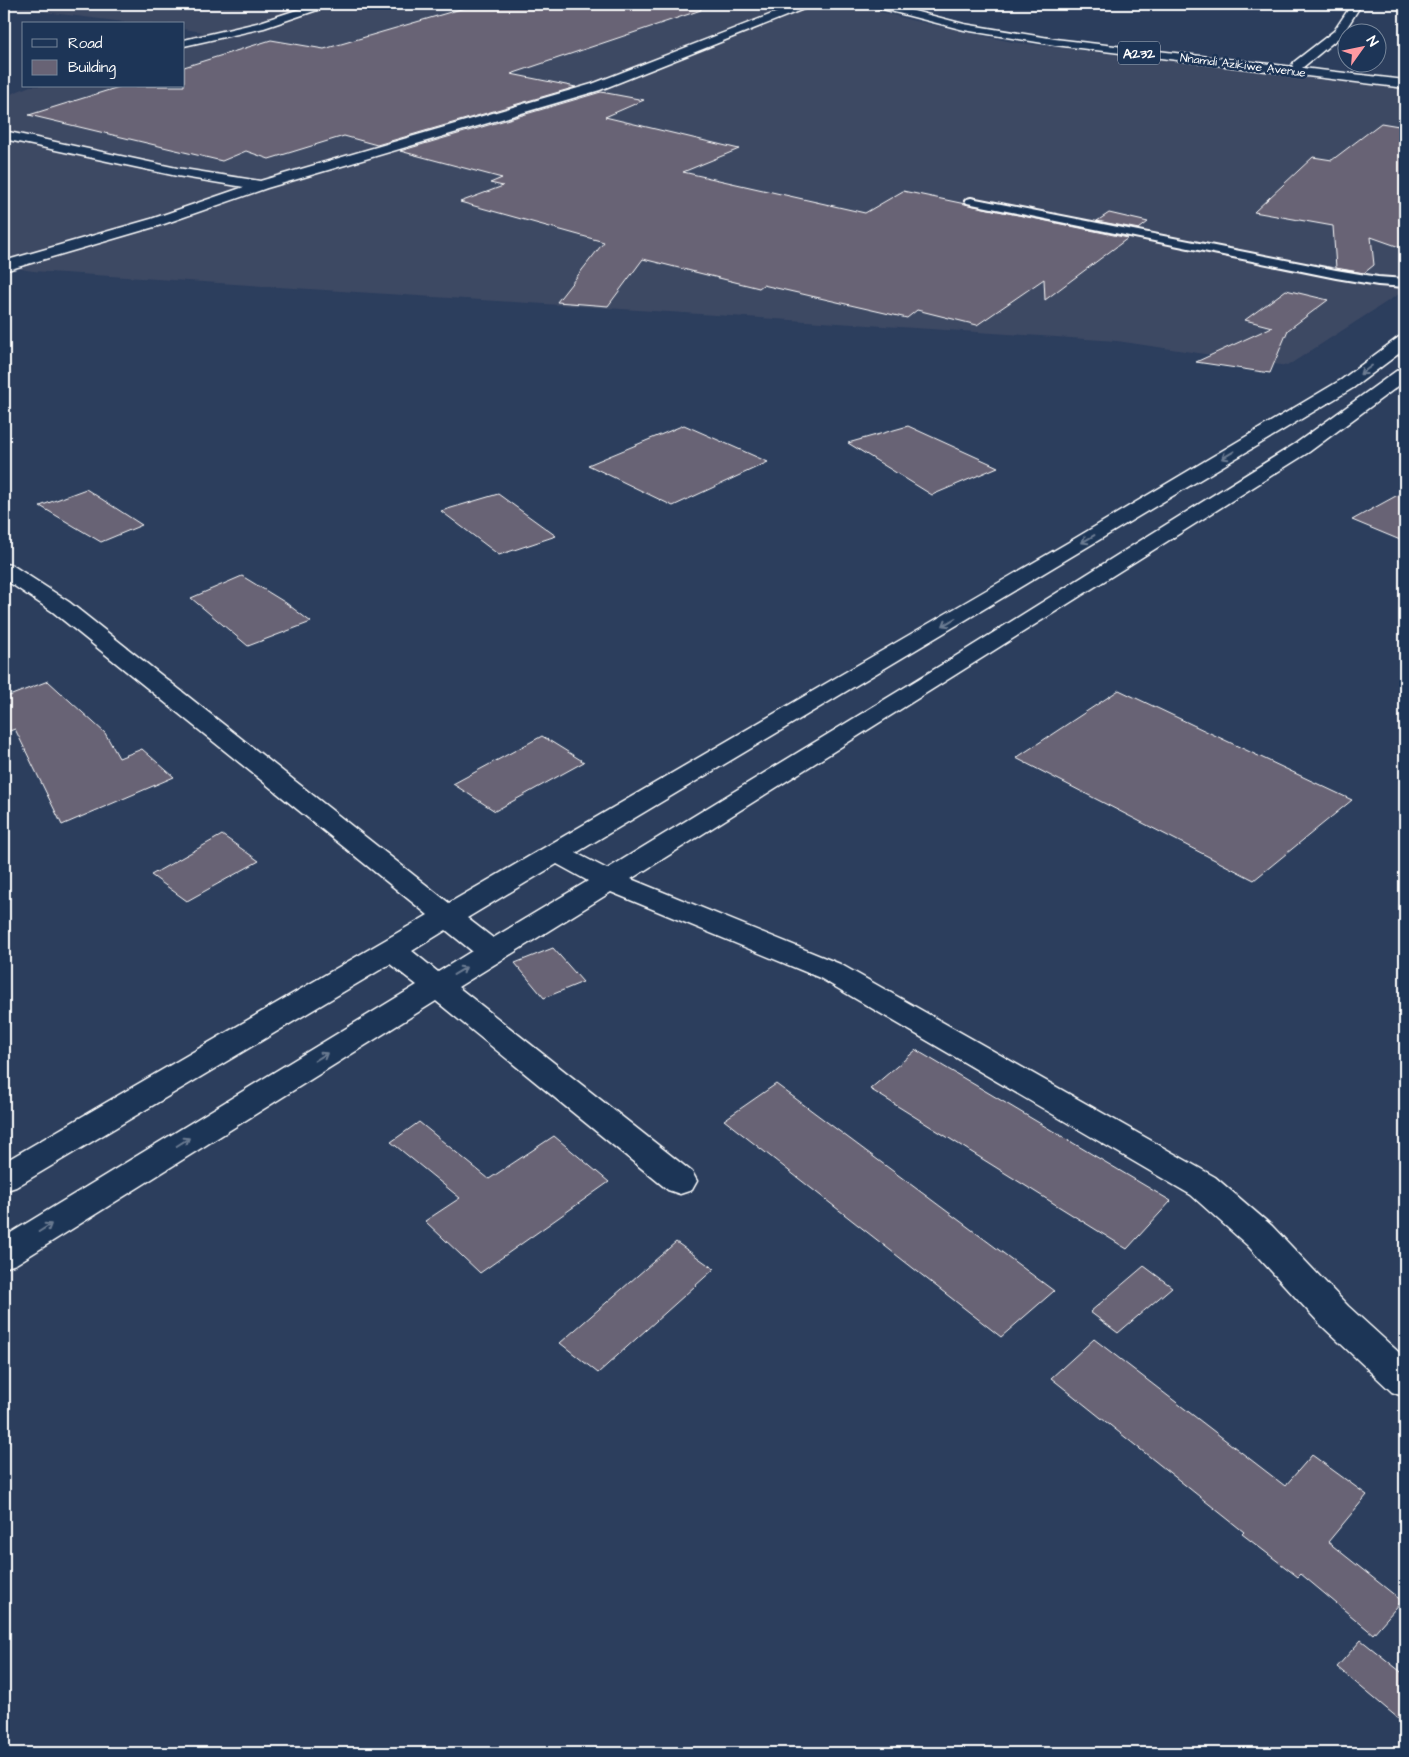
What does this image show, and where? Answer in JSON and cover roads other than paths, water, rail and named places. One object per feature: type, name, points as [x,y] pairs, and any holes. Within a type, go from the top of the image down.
[{"type":"street","points":[[185,43],[260,26],[325,4]]},
{"type":"street","points":[[4,266],[156,222],[262,185],[596,87],[807,4]]},
{"type":"street","name":"Nnamdi Azikiwe Avenue","points":[[875,4],[964,27],[1055,42],[1405,84]]},
{"type":"street","name":"Nnamdi Azikiwe Avenue","points":[[903,4],[984,24],[1034,33],[1405,78]]},
{"type":"street","points":[[1298,65],[1338,32],[1356,5]]},
{"type":"street","points":[[4,135],[177,172],[262,185]]},
{"type":"street","points":[[4,1178],[1347,384],[1405,341]]},
{"type":"street","points":[[4,1254],[964,661],[1302,448],[1405,373]]},
{"type":"street","points":[[4,570],[61,607],[492,952]]},
{"type":"street","points":[[556,853],[608,880],[830,971],[1203,1186],[1260,1236],[1335,1316],[1405,1381]]},
{"type":"street","points":[[392,950],[680,1181]]},
{"type":"lane","points":[[971,201],[1336,274],[1378,281],[1405,283]]}]
